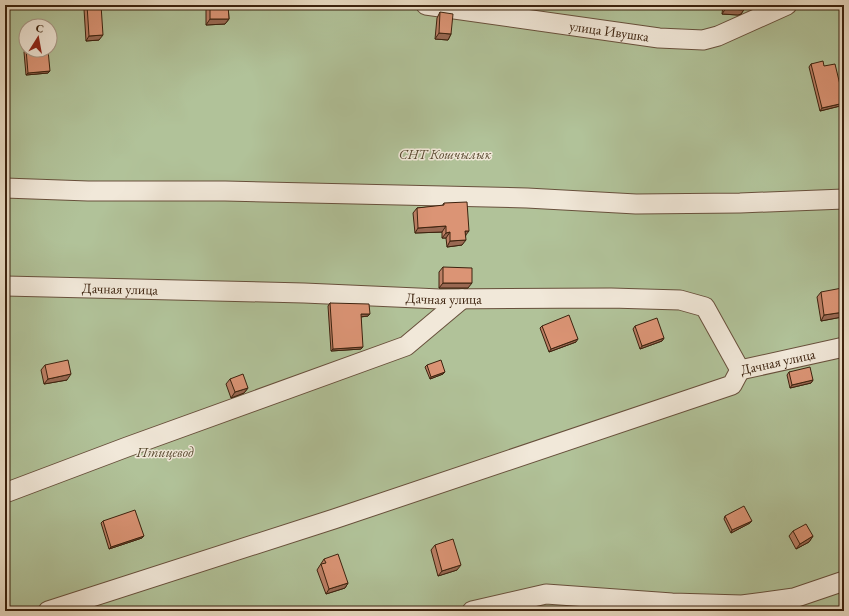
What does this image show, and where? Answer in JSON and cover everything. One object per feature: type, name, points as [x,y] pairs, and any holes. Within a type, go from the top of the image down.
[{"type":"street","name":"улица Ивушка","points":[[426,5],[659,38],[703,40],[718,36],[788,5]]},
{"type":"street","points":[[5,188],[88,191],[225,191],[527,198],[636,204],[740,203],[844,199]]},
{"type":"street","name":"Дачная улица","points":[[5,286],[304,293],[462,299],[611,298],[680,300],[705,308],[740,370],[844,347]]},
{"type":"street","points":[[5,493],[135,444],[406,346],[462,299]]},
{"type":"street","points":[[48,611],[334,519],[732,384],[740,370]]},
{"type":"street","points":[[472,611],[546,594],[672,603],[742,605],[794,598],[844,581]]},
{"type":"green space","points":[[5,5],[844,5],[844,609],[837,611],[5,611]]},
{"type":"building","points":[[87,5],[101,5],[103,35],[89,36]]},
{"type":"building","points":[[210,5],[228,5],[229,19],[210,19]]},
{"type":"building","points":[[726,5],[745,5],[745,8],[742,10],[726,8]]},
{"type":"building","points":[[440,12],[453,14],[451,34],[439,33]]},
{"type":"building","points":[[27,58],[49,58],[50,71],[28,73]]},
{"type":"building","points":[[823,61],[824,66],[835,64],[841,89],[844,88],[844,103],[822,108],[811,64]]},
{"type":"building","points":[[467,202],[469,231],[465,231],[466,240],[450,241],[450,232],[446,233],[446,226],[418,228],[417,208],[444,205],[444,203]]},
{"type":"building","points":[[443,267],[472,268],[472,283],[443,283]]},
{"type":"building","points":[[842,288],[844,312],[824,315],[821,292]]},
{"type":"building","points":[[330,303],[369,304],[370,314],[361,314],[363,347],[333,349]]},
{"type":"building","points":[[569,315],[578,339],[551,349],[542,326]]},
{"type":"building","points":[[657,318],[664,338],[642,346],[635,326]]},
{"type":"building","points":[[68,360],[71,374],[48,379],[45,365]]},
{"type":"building","points":[[441,360],[445,372],[431,377],[427,365]]},
{"type":"building","points":[[810,367],[813,380],[792,385],[789,372]]},
{"type":"building","points":[[243,374],[248,388],[235,392],[230,379]]},
{"type":"building","points":[[744,506],[752,521],[732,530],[725,516]]},
{"type":"building","points":[[135,510],[144,536],[111,547],[103,521]]},
{"type":"building","points":[[806,524],[813,536],[800,544],[793,531]]},
{"type":"building","points":[[453,539],[461,565],[442,571],[435,545]]},
{"type":"building","points":[[338,554],[348,583],[329,589],[321,564],[326,563],[324,559]]},
{"type":"park label","name":"СНТ Кошчылык","points":[[445,154]]},
{"type":"park label","name":"Птицевод","points":[[165,452]]}]
